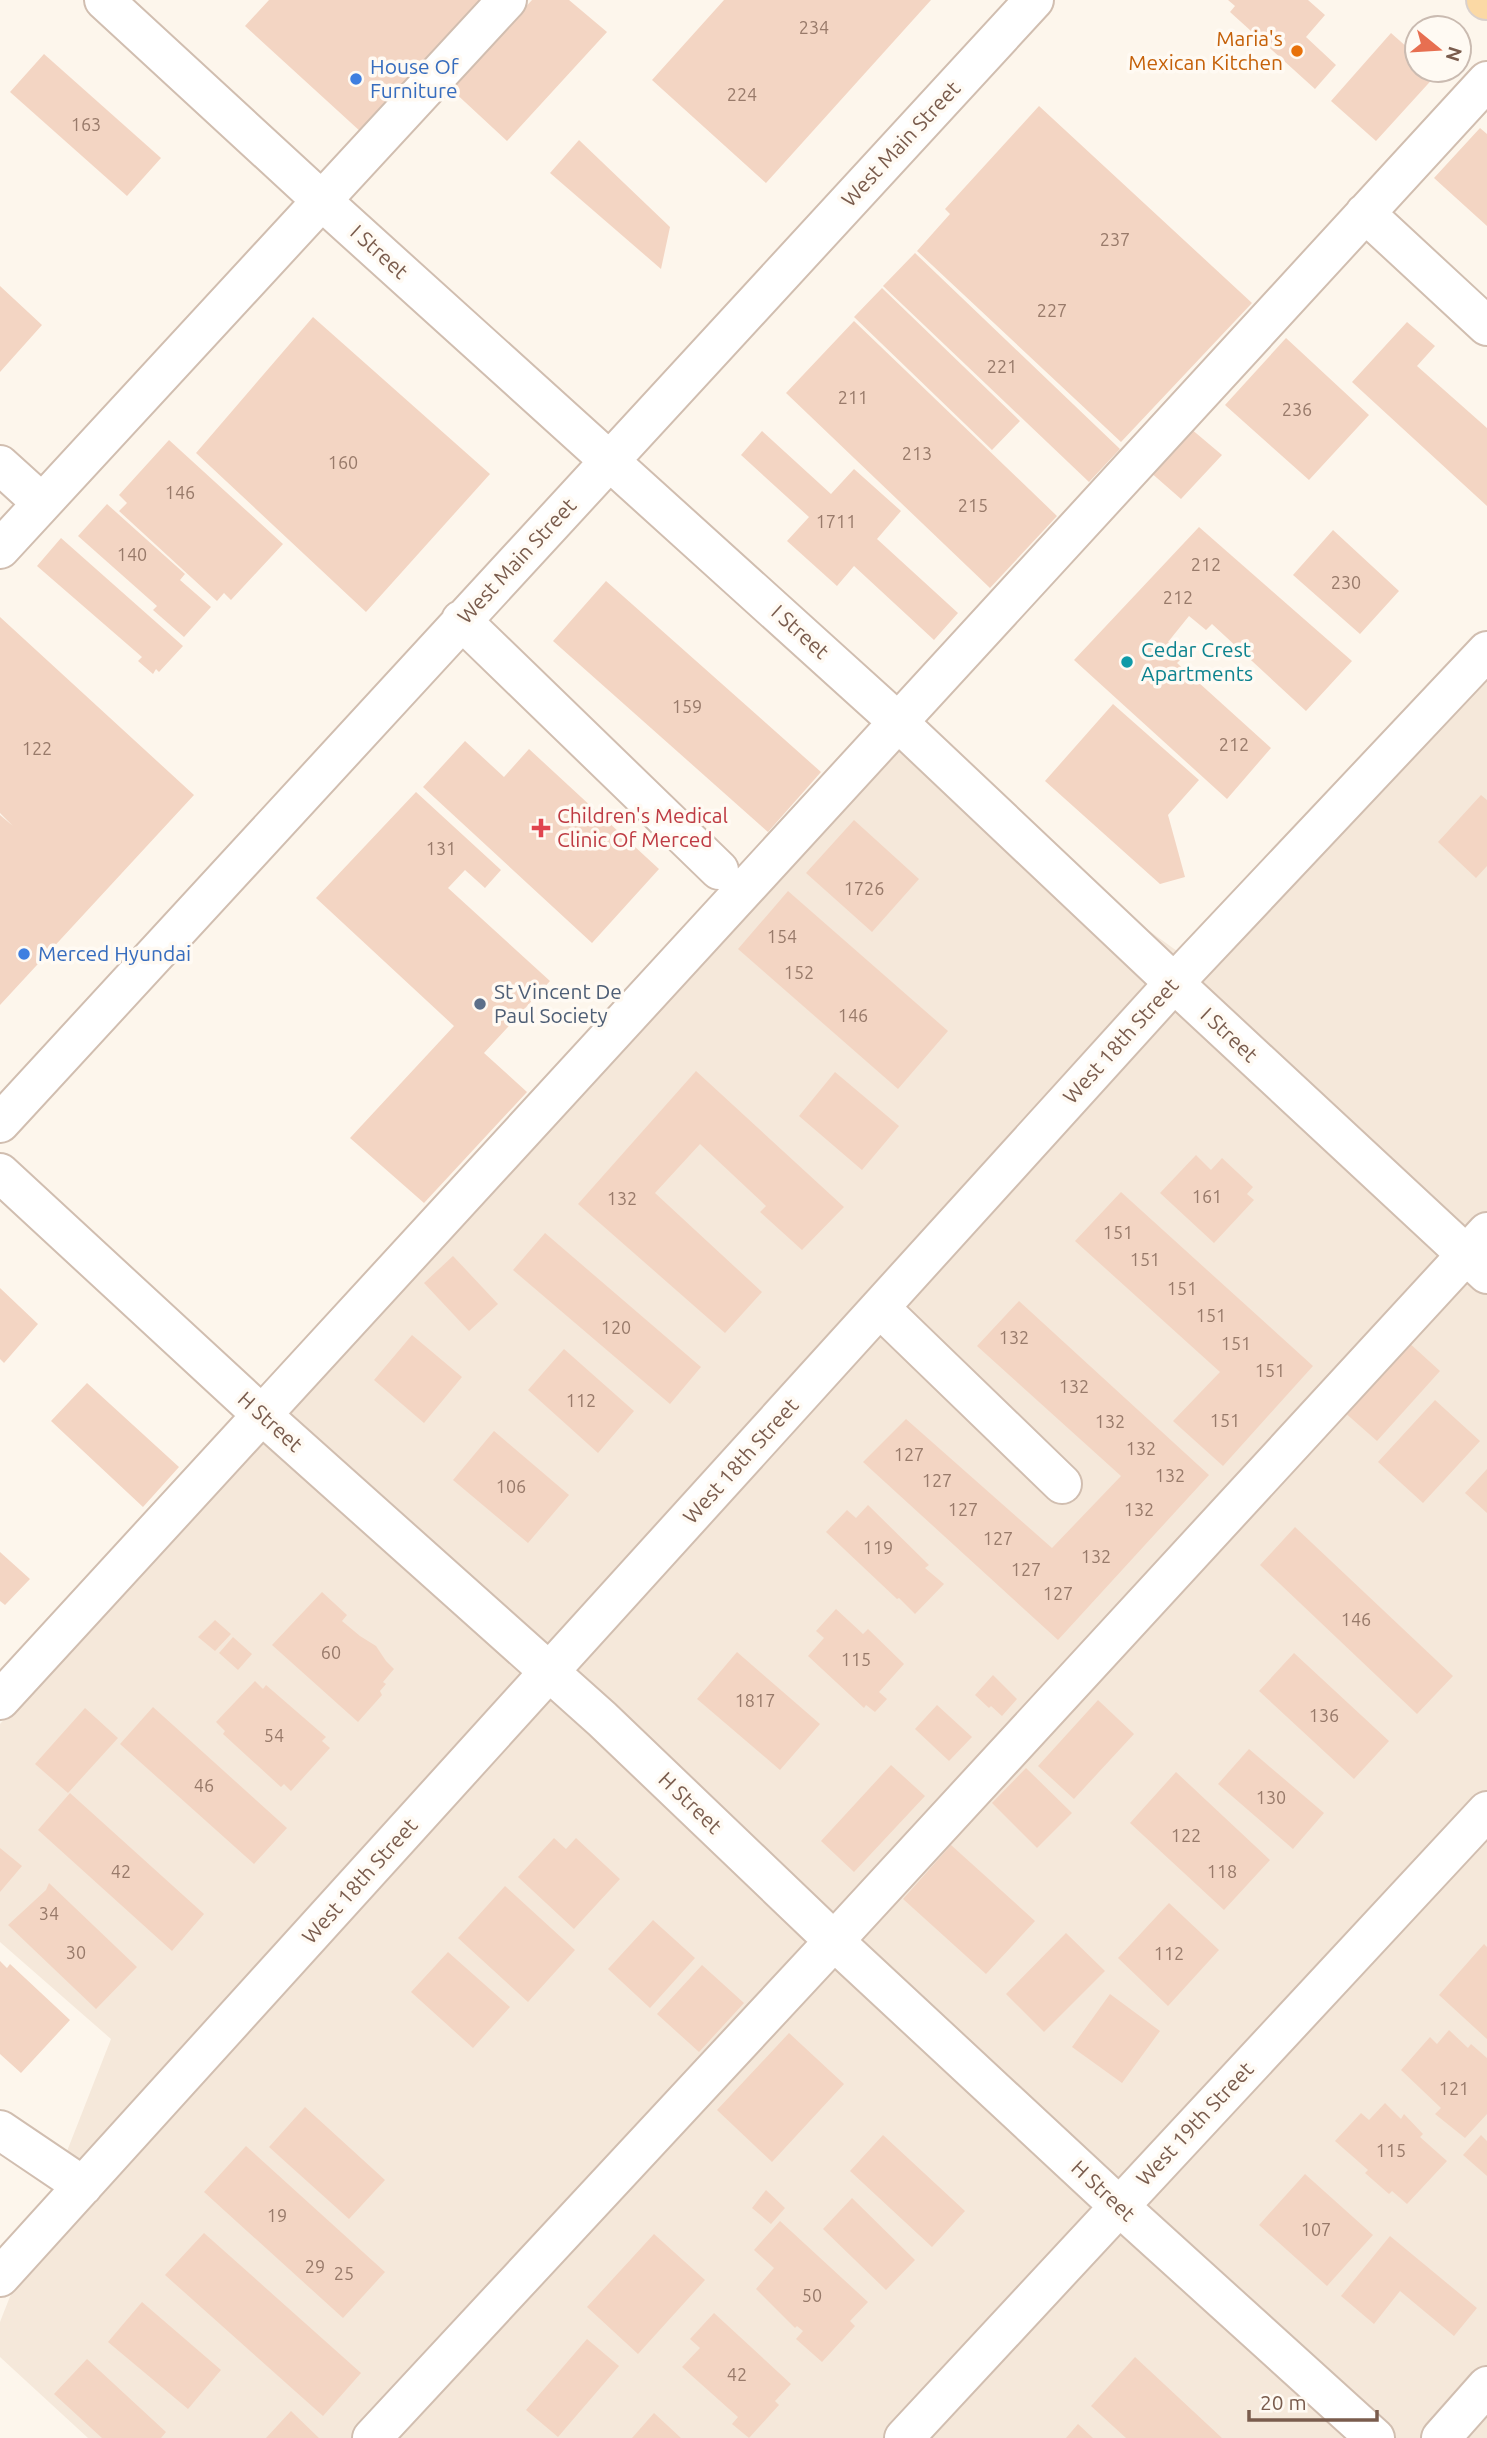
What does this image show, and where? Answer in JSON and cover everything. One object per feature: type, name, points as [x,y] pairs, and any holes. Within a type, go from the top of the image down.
[{"type":"street","name":"I Street","points":[[104,0],[898,722],[1174,983],[1480,1254]]},
{"type":"street","points":[[0,549],[507,0]]},
{"type":"street","name":"West Main Street","points":[[0,1123],[1034,0]]},
{"type":"street","points":[[0,1700],[1487,81]]},
{"type":"street","points":[[1365,213],[1487,326]]},
{"type":"street","points":[[0,464],[43,503]]},
{"type":"street","points":[[461,620],[719,870]]},
{"type":"street","name":"West 18th Street","points":[[0,2277],[1174,983],[1487,651]]},
{"type":"street","name":"H Street","points":[[0,1173],[262,1415],[602,1719],[834,1941],[1119,2206],[1376,2438]]},
{"type":"street","points":[[372,2438],[834,1941],[1480,1254]]},
{"type":"street","points":[[880,1308],[1062,1484]]},
{"type":"street","name":"West 19th Street","points":[[904,2438],[1487,1811]]},
{"type":"street","points":[[0,2130],[83,2186]]},
{"type":"street","points":[[1440,2438],[1487,2386]]},
{"type":"shaded area","points":[[1487,656],[1487,2438],[88,2438],[0,2357],[0,2322],[111,2039],[0,1942],[0,1724],[895,747],[1177,951]]},
{"type":"building","name":"House Of Furniture","points":[[269,0],[482,0],[361,132],[245,26]]},
{"type":"building","points":[[532,0],[569,0],[607,32],[507,141],[451,89]]},
{"type":"building","points":[[724,0],[931,0],[766,183],[652,80]]},
{"type":"building","name":"Maria's Mexican Kitchen","points":[[1228,0],[1308,0],[1325,15],[1306,37],[1336,65],[1315,89],[1230,12],[1235,6]]},
{"type":"building","points":[[1391,33],[1403,44],[1403,84],[1428,84],[1376,141],[1331,101]]},
{"type":"building","points":[[44,54],[161,158],[127,196],[10,92]]},
{"type":"building","points":[[1039,106],[1252,303],[1121,442],[917,251],[950,214],[945,209]]},
{"type":"building","points":[[1480,128],[1487,134],[1487,226],[1434,178]]},
{"type":"building","points":[[579,140],[670,227],[661,269],[550,173]]},
{"type":"building","points":[[915,253],[1120,449],[1089,482],[883,286]]},
{"type":"building","points":[[0,286],[42,325],[0,372]]},
{"type":"building","points":[[882,288],[1020,421],[992,450],[854,317]]},
{"type":"building","points":[[313,317],[490,474],[366,612],[196,453]]},
{"type":"building","points":[[854,321],[1057,516],[990,588],[786,393]]},
{"type":"building","points":[[1407,322],[1435,346],[1417,366],[1487,428],[1487,506],[1352,382]]},
{"type":"building","points":[[1286,338],[1369,415],[1309,480],[1225,405]]},
{"type":"building","points":[[1190,428],[1222,455],[1181,499],[1149,471]]},
{"type":"building","points":[[762,431],[831,494],[854,469],[901,511],[877,539],[958,613],[934,640],[854,566],[837,586],[787,541],[809,517],[741,455]]},
{"type":"building","points":[[169,440],[283,544],[231,600],[224,593],[217,601],[119,511],[127,503],[119,495]]},
{"type":"building","points":[[107,504],[185,574],[180,580],[211,607],[184,637],[153,610],[157,606],[78,536]]},
{"type":"building","name":"Cedar Crest Apartments","points":[[1199,527],[1352,661],[1306,711],[1212,624],[1206,630],[1189,616],[1168,642],[1184,656],[1177,663],[1271,748],[1227,799],[1074,660]]},
{"type":"building","points":[[1333,530],[1399,591],[1360,634],[1293,575]]},
{"type":"building","points":[[61,538],[183,646],[159,672],[156,669],[153,674],[138,661],[142,657],[37,566]]},
{"type":"building","points":[[606,581],[821,772],[768,832],[553,641]]},
{"type":"building","points":[[0,617],[194,795],[0,1005],[0,815],[13,826],[0,813]]},
{"type":"building","points":[[1113,704],[1199,780],[1168,815],[1185,877],[1160,884],[1045,781]]},
{"type":"building","name":"Children's Medical Clinic Of Merced","points":[[465,741],[504,777],[529,749],[659,869],[592,943],[423,787]]},
{"type":"building","name":"St Vincent De Paul Society","points":[[416,792],[501,870],[485,888],[465,870],[448,888],[550,981],[484,1053],[527,1092],[424,1203],[350,1138],[454,1026],[316,898]]},
{"type":"building","points":[[1481,795],[1487,800],[1487,866],[1476,878],[1438,842]]},
{"type":"building","points":[[854,820],[919,879],[872,932],[806,873]]},
{"type":"building","points":[[788,891],[948,1031],[898,1089],[738,949]]},
{"type":"building","points":[[696,1071],[844,1207],[802,1250],[760,1212],[766,1206],[700,1144],[655,1193],[762,1292],[725,1333],[578,1204]]},
{"type":"building","points":[[835,1072],[899,1126],[862,1170],[799,1116]]},
{"type":"building","points":[[1196,1155],[1211,1170],[1222,1158],[1253,1187],[1247,1194],[1254,1200],[1214,1243],[1160,1193]]},
{"type":"building","points":[[1121,1192],[1313,1366],[1223,1466],[1173,1421],[1220,1372],[1075,1241]]},
{"type":"building","points":[[545,1233],[701,1367],[670,1404],[513,1270]]},
{"type":"building","points":[[453,1256],[498,1304],[469,1331],[424,1283]]},
{"type":"building","points":[[0,1288],[38,1324],[4,1363],[0,1359]]},
{"type":"building","points":[[1019,1301],[1209,1475],[1058,1640],[863,1462],[906,1419],[1052,1548],[1121,1476],[977,1346]]},
{"type":"building","points":[[412,1335],[462,1377],[424,1423],[374,1380]]},
{"type":"building","points":[[1407,1341],[1440,1371],[1377,1441],[1343,1411]]},
{"type":"building","points":[[564,1349],[634,1411],[598,1453],[528,1390]]},
{"type":"building","points":[[87,1383],[179,1467],[143,1507],[51,1421]]},
{"type":"building","points":[[1435,1400],[1480,1441],[1423,1503],[1378,1462]]},
{"type":"building","points":[[494,1431],[569,1495],[528,1543],[453,1480]]},
{"type":"building","points":[[1487,1469],[1487,1513],[1465,1493]]},
{"type":"building","points":[[868,1505],[929,1565],[925,1568],[944,1584],[915,1614],[826,1532],[847,1510],[856,1518]]},
{"type":"building","points":[[1295,1527],[1453,1676],[1417,1714],[1260,1565]]},
{"type":"building","points":[[0,1552],[30,1579],[5,1605],[0,1601]]},
{"type":"building","points":[[322,1592],[347,1615],[342,1621],[376,1646],[394,1669],[383,1682],[386,1684],[380,1691],[382,1695],[358,1722],[272,1645]]},
{"type":"building","points":[[836,1609],[863,1634],[868,1629],[904,1664],[879,1692],[887,1699],[875,1712],[866,1705],[864,1708],[808,1656],[824,1638],[816,1631]]},
{"type":"building","points":[[215,1620],[231,1634],[215,1651],[198,1637]]},
{"type":"building","points":[[233,1637],[252,1654],[238,1670],[219,1653]]},
{"type":"building","points":[[737,1652],[820,1724],[780,1770],[697,1699]]},
{"type":"building","points":[[1294,1653],[1389,1741],[1354,1779],[1259,1691]]},
{"type":"building","points":[[993,1675],[1017,1699],[1002,1716],[975,1695]]},
{"type":"building","points":[[255,1681],[263,1689],[266,1685],[326,1737],[322,1741],[330,1748],[291,1791],[284,1784],[281,1787],[223,1734],[225,1731],[216,1722]]},
{"type":"building","points":[[1098,1700],[1134,1734],[1074,1799],[1038,1766]]},
{"type":"building","points":[[937,1705],[972,1737],[949,1761],[915,1729]]},
{"type":"building","points":[[153,1707],[287,1828],[254,1864],[120,1744]]},
{"type":"building","points":[[85,1708],[118,1738],[68,1793],[35,1764]]},
{"type":"building","points":[[1249,1749],[1324,1813],[1293,1849],[1218,1784]]},
{"type":"building","points":[[891,1765],[925,1796],[854,1872],[821,1841]]},
{"type":"building","points":[[1026,1768],[1072,1813],[1037,1848],[992,1803]]},
{"type":"building","points":[[1176,1772],[1270,1860],[1224,1910],[1130,1823]]},
{"type":"building","points":[[70,1793],[204,1914],[172,1951],[38,1830]]},
{"type":"building","points":[[554,1838],[566,1849],[576,1838],[620,1879],[574,1929],[518,1877]]},
{"type":"building","points":[[951,1845],[1035,1921],[986,1974],[903,1899]]},
{"type":"building","points":[[0,1848],[22,1866],[0,1892]]},
{"type":"building","points":[[49,1883],[137,1967],[96,2009],[8,1925],[46,1890]]},
{"type":"building","points":[[505,1886],[575,1950],[528,2002],[458,1938]]},
{"type":"building","points":[[1169,1903],[1219,1950],[1168,2006],[1118,1958]]},
{"type":"building","points":[[653,1920],[695,1958],[650,2008],[608,1969]]},
{"type":"building","points":[[1066,1933],[1105,1971],[1044,2032],[1006,1994]]},
{"type":"building","points":[[1484,1944],[1487,1947],[1487,2039],[1439,1995]]},
{"type":"building","points":[[448,1952],[510,2007],[473,2048],[411,1992]]},
{"type":"building","points":[[0,1961],[7,1968],[10,1964],[70,2020],[21,2073],[0,2054]]},
{"type":"building","points":[[702,1965],[744,2003],[699,2052],[657,2014]]},
{"type":"building","points":[[1110,1994],[1160,2031],[1122,2083],[1072,2047]]},
{"type":"building","points":[[1449,2030],[1468,2048],[1471,2044],[1487,2058],[1487,2114],[1465,2138],[1435,2114],[1441,2108],[1401,2070],[1430,2037],[1437,2044]]},
{"type":"building","points":[[789,2033],[844,2084],[772,2162],[717,2110]]},
{"type":"building","points":[[1385,2103],[1401,2119],[1404,2114],[1423,2134],[1420,2137],[1447,2161],[1407,2204],[1392,2191],[1389,2194],[1365,2173],[1368,2170],[1335,2141],[1361,2113],[1369,2120]]},
{"type":"building","points":[[305,2107],[385,2180],[349,2219],[269,2147]]},
{"type":"building","points":[[883,2135],[965,2211],[932,2247],[850,2171]]},
{"type":"building","points":[[1481,2135],[1487,2141],[1487,2176],[1463,2155]]},
{"type":"building","points":[[246,2146],[385,2272],[343,2318],[204,2192]]},
{"type":"building","points":[[1305,2174],[1373,2235],[1327,2286],[1259,2225]]},
{"type":"building","points":[[766,2190],[785,2208],[771,2224],[752,2208]]},
{"type":"building","points":[[852,2198],[915,2260],[886,2290],[823,2229]]},
{"type":"building","points":[[780,2221],[868,2302],[850,2321],[855,2326],[822,2362],[796,2339],[803,2331],[797,2326],[795,2328],[756,2289],[774,2268],[754,2250]]},
{"type":"building","points":[[204,2233],[361,2373],[323,2416],[165,2275]]},
{"type":"building","points":[[654,2234],[705,2280],[638,2354],[587,2307]]},
{"type":"building","points":[[1390,2236],[1477,2308],[1454,2336],[1400,2291],[1374,2324],[1341,2296]]},
{"type":"building","points":[[142,2302],[221,2370],[188,2409],[108,2342]]},
{"type":"building","points":[[714,2313],[791,2384],[775,2401],[779,2405],[749,2438],[732,2424],[738,2417],[682,2367],[700,2348],[690,2339]]},
{"type":"building","points":[[587,2339],[619,2366],[558,2437],[526,2410]]},
{"type":"building","points":[[1135,2357],[1222,2438],[1126,2438],[1091,2406]]},
{"type":"building","points":[[87,2359],[166,2432],[161,2438],[102,2438],[54,2394]]},
{"type":"building","points":[[291,2411],[319,2438],[266,2438]]},
{"type":"building","points":[[654,2413],[681,2438],[632,2438]]},
{"type":"building","points":[[1078,2424],[1093,2438],[1066,2438]]},
{"type":"place","name":"Maria's Mexican Kitchen","points":[[1297,51]]},
{"type":"place","name":"House Of Furniture","points":[[356,79]]},
{"type":"place","name":"Cedar Crest Apartments","points":[[1127,662]]},
{"type":"place","name":"Children's Medical Clinic Of Merced","points":[[541,828]]},
{"type":"place","name":"Merced Hyundai","points":[[24,954]]},
{"type":"place","name":"St Vincent De Paul Society","points":[[480,1004]]}]
